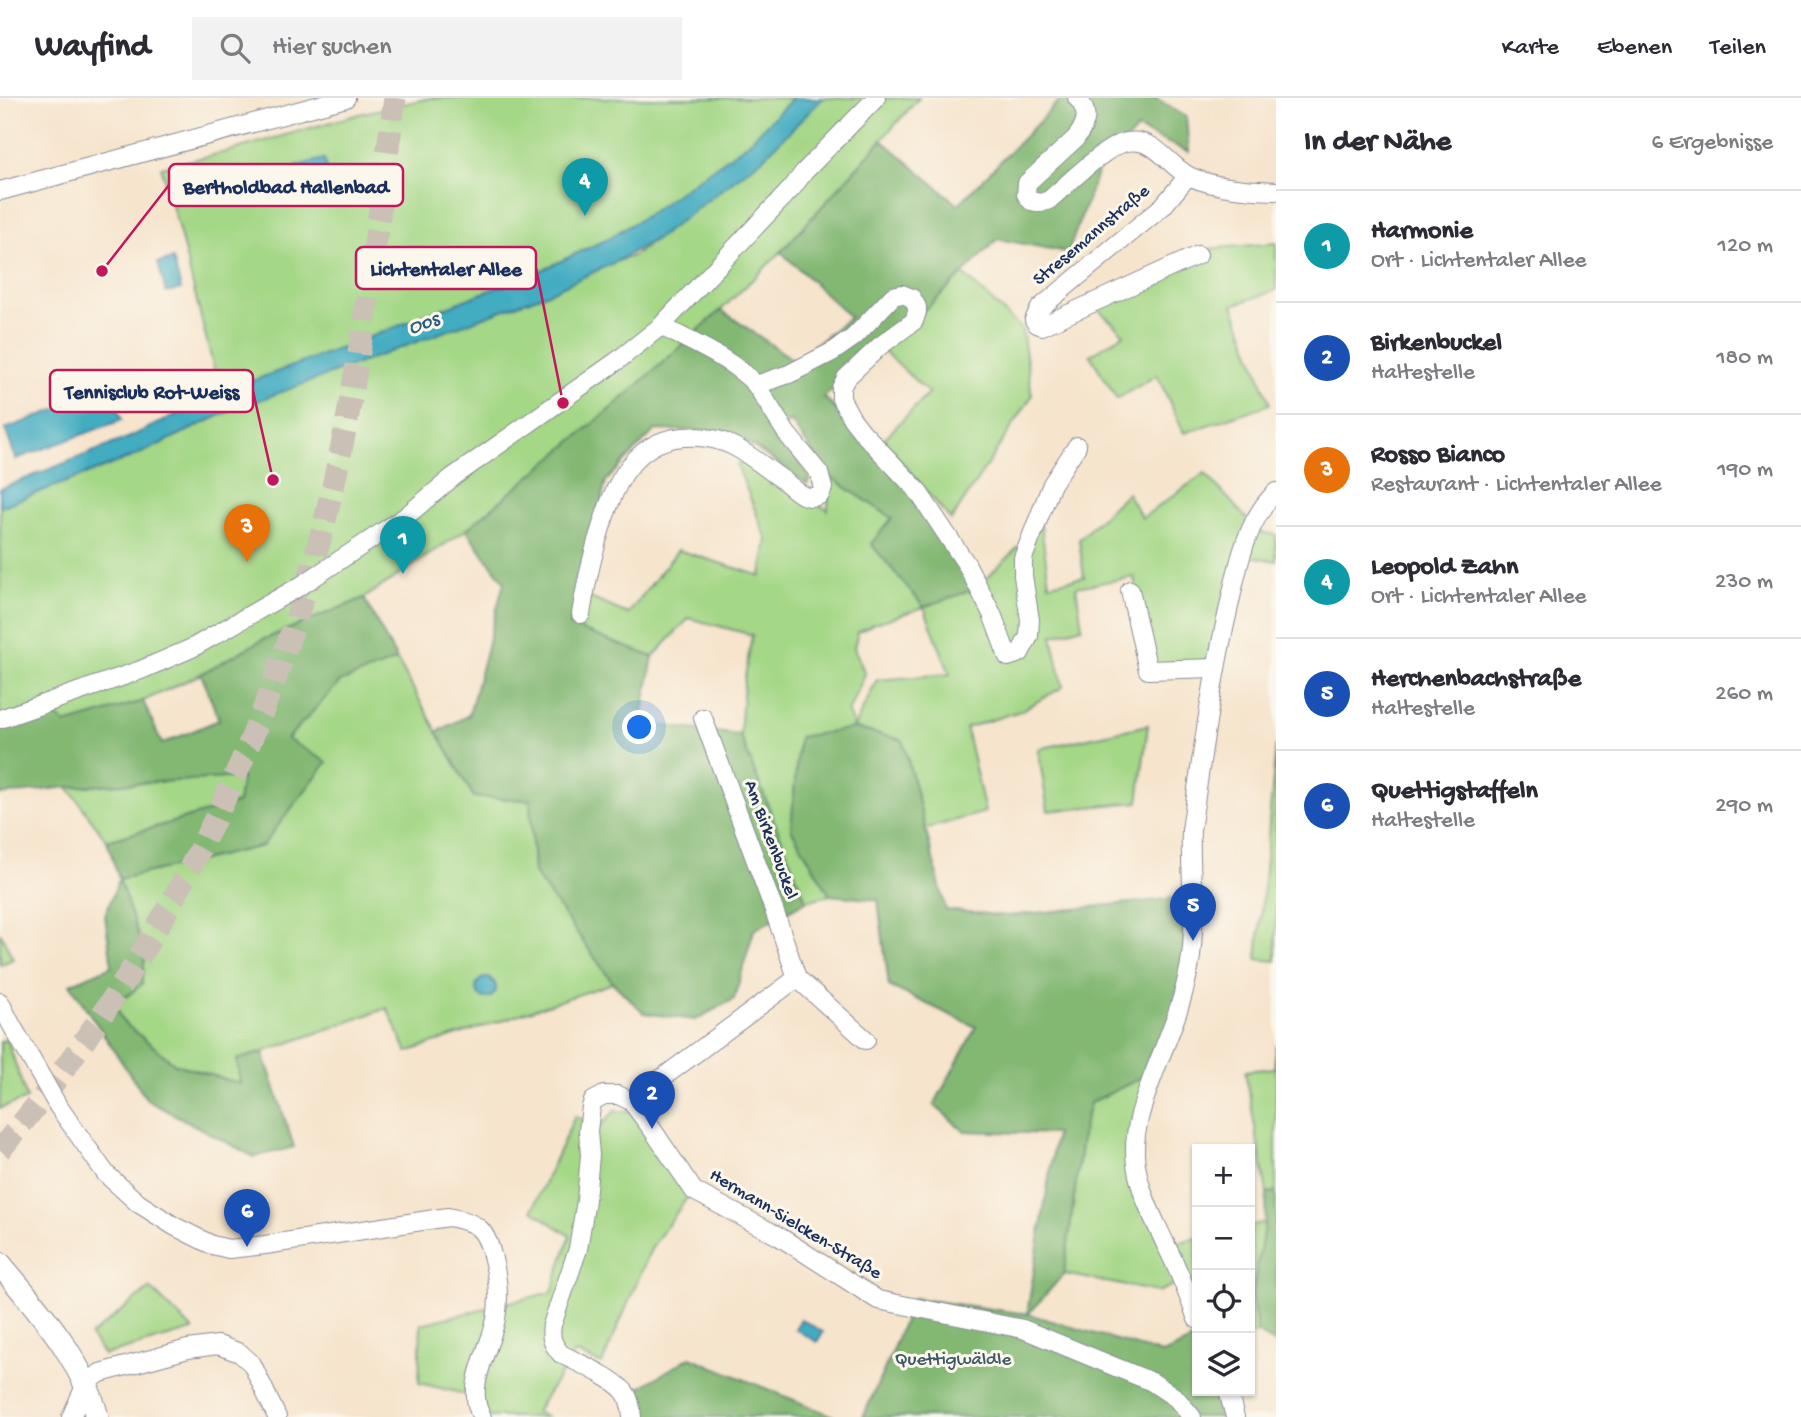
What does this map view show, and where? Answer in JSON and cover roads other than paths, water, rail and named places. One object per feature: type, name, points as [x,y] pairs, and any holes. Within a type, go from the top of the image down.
[{"type":"main road","points":[[0,1264],[58,1334],[86,1384],[97,1417]]},
{"type":"street","points":[[0,191],[346,98]]},
{"type":"street","points":[[0,719],[141,670],[191,648],[302,585],[405,517],[453,477],[617,361],[661,326],[876,98]]},
{"type":"street","points":[[1077,98],[1085,107],[1086,115],[1081,132],[1027,183],[1026,194],[1031,201],[1041,203],[1049,200],[1107,151],[1128,141],[1139,142],[1160,151],[1188,176],[1237,188],[1276,191]]},
{"type":"street","name":"Stresemannstraße","points":[[1188,176],[1163,205],[1040,308],[1034,320],[1042,326],[1198,255]]},
{"type":"street","points":[[756,385],[789,374],[834,351],[854,337],[892,296],[902,294],[912,298],[917,307],[914,321],[880,346],[846,379],[841,388],[841,399],[863,433],[917,490],[967,565],[992,614],[1008,657],[1020,653],[1029,636],[1030,620],[1023,558],[1052,484],[1077,446]]},
{"type":"street","points":[[581,614],[586,580],[606,508],[620,479],[633,461],[649,448],[675,438],[707,437],[720,440],[751,456],[803,495],[816,497],[820,495],[822,488],[819,473],[787,435],[756,385],[730,364],[661,326]]},
{"type":"street","points":[[1192,1306],[1144,1198],[1138,1177],[1136,1146],[1140,1113],[1182,999],[1191,964],[1194,896],[1191,830],[1227,613],[1242,553],[1258,515],[1276,492]]},
{"type":"street","points":[[1130,590],[1148,670],[1216,667]]},
{"type":"street","name":"Am Birkenbuckel","points":[[703,718],[797,978],[866,1040]]},
{"type":"street","points":[[632,1417],[631,1405],[625,1392],[611,1380],[561,1354],[550,1336],[578,1249],[586,1200],[590,1155],[589,1115],[593,1101],[604,1094],[618,1095],[631,1101],[797,978]]},
{"type":"street","points":[[0,1002],[58,1106],[106,1174],[138,1203],[174,1226],[212,1245],[229,1249],[265,1245],[448,1217],[472,1223],[486,1235],[499,1289],[496,1320],[475,1394],[476,1408],[482,1417]]},
{"type":"street","name":"Hermann-Sielcken-Straße","points":[[631,1101],[694,1191],[780,1237],[878,1300],[1023,1329],[1152,1382],[1176,1398],[1192,1417]]},
{"type":"street","points":[[71,1417],[86,1384],[100,1373],[188,1349],[218,1345],[240,1353],[252,1364],[277,1417]]},
{"type":"street","points":[[1230,1396],[1236,1417]]},
{"type":"water","name":"Oos","points":[[793,98],[823,98],[763,158],[661,236],[613,263],[548,293],[225,413],[137,455],[0,507],[0,489],[130,437],[220,393],[544,269],[607,239],[647,215],[747,144]]},
{"type":"water","points":[[324,159],[327,172],[338,170],[343,192],[296,204],[291,182],[299,180],[296,166]]},
{"type":"water","points":[[173,259],[181,289],[166,293],[158,263]]},
{"type":"water","points":[[110,389],[122,420],[16,459],[5,429]]},
{"type":"water","points":[[486,978],[493,981],[496,988],[493,995],[486,998],[479,995],[476,988],[479,981]]},
{"type":"water","points":[[801,1319],[823,1332],[817,1342],[795,1329]]},
{"type":"tunnel","points":[[0,1150],[57,1078],[110,1002],[159,923],[204,842],[243,758],[278,671],[307,584],[342,446],[368,297],[395,98]]},
{"type":"place","name":"Leopold Zahn","points":[[585,216]]},
{"type":"place","name":"Bertholdbad Hallenbad","points":[[102,271]]},
{"type":"place","name":"Lichtentaler Allee","points":[[563,403]]},
{"type":"place","name":"Tennisclub Rot-Weiss","points":[[273,480]]},
{"type":"place","name":"Rosso Bianco","points":[[247,562]]},
{"type":"place","name":"Harmonie","points":[[403,574]]},
{"type":"place","name":"Herchenbachstraße","points":[[1193,941]]},
{"type":"place","name":"Birkenbuckel","points":[[652,1129]]},
{"type":"place","name":"Quettigstaffeln","points":[[247,1247]]},
{"type":"park label","name":"Quettigwäldle","points":[[953,1360]]}]
